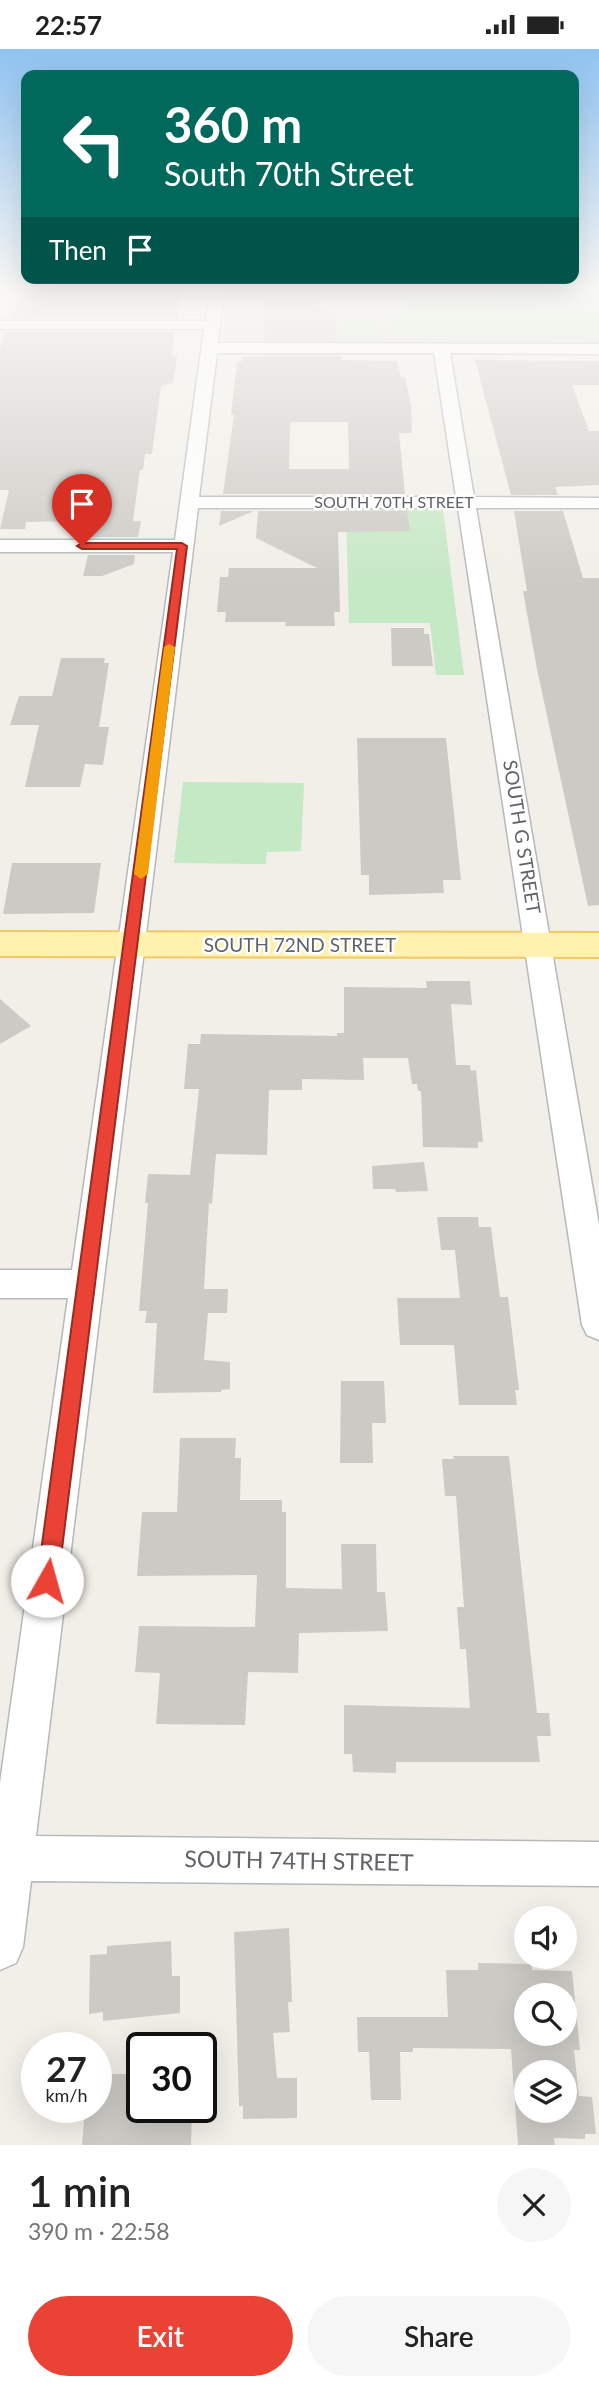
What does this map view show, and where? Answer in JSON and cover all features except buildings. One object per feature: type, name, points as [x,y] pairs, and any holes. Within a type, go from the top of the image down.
[{"type":"main road","name":"SOUTH 72ND STREET","points":[[0,944],[599,945]]},
{"type":"street","points":[[0,1947],[6,1858],[86,1284],[204,388]]},
{"type":"street","name":"SOUTH G STREET","points":[[448,388],[599,1325]]},
{"type":"street","name":"SOUTH 70TH STREET","points":[[188,502],[599,503]]},
{"type":"street","points":[[0,546],[182,546]]},
{"type":"street","points":[[0,1284],[86,1284]]},
{"type":"street","name":"SOUTH 74TH STREET","points":[[6,1858],[599,1864]]},
{"type":"green space","points":[[346,510],[443,510],[464,675],[436,675],[430,623],[349,623]]},
{"type":"green space","points":[[183,782],[304,783],[301,851],[267,852],[266,864],[174,863]]},
{"type":"slow traffic","points":[[141,874],[169,647]]},
{"type":"route","points":[[47,1581],[136,915],[182,546],[82,546]]}]
